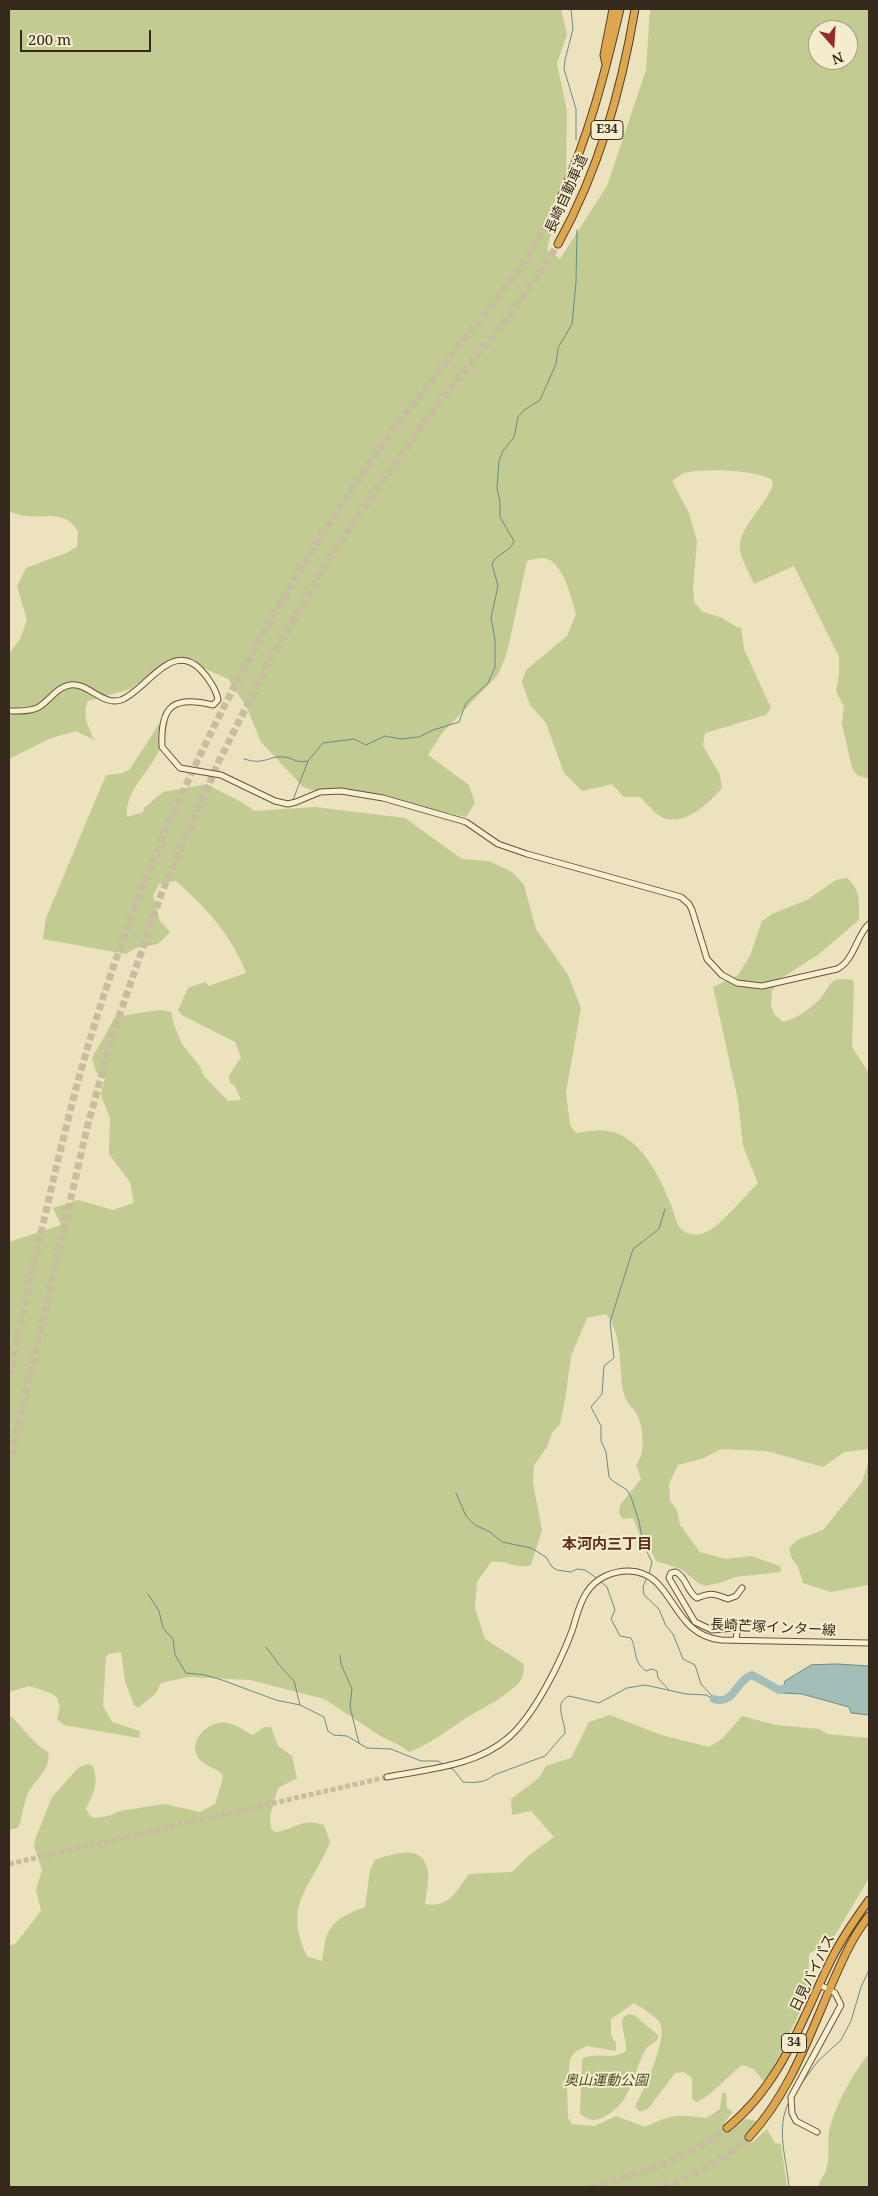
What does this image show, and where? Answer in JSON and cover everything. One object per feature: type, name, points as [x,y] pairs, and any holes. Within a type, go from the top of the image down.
[{"type":"highway","points":[[606,67],[604,55],[613,9]]},
{"type":"highway","name":"E34","points":[[606,67],[620,9]]},
{"type":"highway","name":"長崎自動車道","points":[[558,244],[583,197],[604,138],[622,75],[634,9]]},
{"type":"highway","name":"長崎自動車道","points":[[562,196],[582,147],[606,67]]},
{"type":"highway","name":"日見バイパス","points":[[727,2128],[759,2096],[789,2052],[842,1940],[869,1900]]},
{"type":"highway","name":"日見バイパス","points":[[748,2137],[771,2110],[792,2075],[849,1944],[869,1916]]},
{"type":"street","points":[[9,711],[29,710],[39,706],[57,691],[69,685],[81,686],[108,700],[121,700],[165,666],[187,661],[192,662],[204,673],[218,700],[212,705],[186,701],[177,702],[167,710],[164,716],[162,746],[180,768],[221,775],[275,801],[288,804],[320,792],[341,791],[413,805],[466,822],[487,838],[520,852],[681,897],[692,910],[708,961],[732,982],[748,986],[762,986],[837,969],[845,964],[869,924]]},
{"type":"street","name":"長崎芒塚インター線","points":[[387,1777],[467,1760],[487,1752],[508,1738],[521,1724],[551,1677],[562,1656],[583,1598],[602,1577],[618,1572],[632,1571],[648,1575],[661,1587],[691,1629],[707,1638],[869,1643]]},
{"type":"street","points":[[736,1640],[737,1632],[734,1628],[712,1630],[696,1622],[669,1578],[671,1573],[676,1572],[680,1574],[693,1595],[698,1598],[711,1593],[728,1600],[736,1596],[742,1588]]},
{"type":"street","points":[[817,2132],[798,2124],[792,2113],[791,2097],[841,2005],[835,1993],[820,1985]]},
{"type":"green space","points":[[9,9],[561,9],[567,35],[557,63],[567,111],[566,171],[547,250],[560,259],[607,186],[646,70],[650,9],[869,9],[869,779],[857,775],[852,768],[842,724],[844,707],[836,691],[839,675],[839,657],[794,566],[754,584],[742,559],[740,541],[744,531],[769,494],[772,486],[772,480],[765,477],[742,472],[714,470],[682,474],[672,481],[689,513],[697,541],[693,589],[694,602],[703,612],[720,617],[739,628],[741,627],[744,649],[771,708],[766,715],[705,733],[703,746],[720,775],[722,788],[710,801],[694,813],[677,819],[668,819],[660,816],[640,797],[624,797],[612,784],[582,791],[564,773],[546,723],[530,705],[522,682],[526,670],[567,636],[576,614],[566,581],[561,572],[550,560],[543,558],[527,561],[506,656],[497,676],[442,733],[428,755],[469,785],[475,803],[466,817],[357,793],[312,790],[303,787],[261,742],[247,708],[228,679],[197,665],[181,663],[164,665],[130,689],[88,701],[85,711],[88,726],[94,740],[76,731],[51,738],[9,759],[9,654],[20,639],[27,620],[17,586],[26,568],[77,547],[78,531],[64,518],[19,515],[9,511]]},
{"type":"green space","points":[[165,718],[168,721],[163,742],[131,794],[127,817],[143,812],[144,808],[163,792],[207,784],[254,811],[315,807],[405,818],[462,859],[489,861],[512,872],[524,885],[536,929],[568,975],[581,1008],[566,1092],[570,1125],[576,1133],[610,1131],[616,1133],[638,1148],[657,1175],[679,1227],[688,1234],[701,1234],[712,1229],[758,1183],[743,1146],[738,1100],[713,987],[738,975],[750,956],[762,921],[774,913],[807,900],[836,880],[847,878],[857,892],[859,920],[819,954],[780,979],[772,991],[771,1005],[774,1014],[783,1022],[788,1021],[802,1014],[818,1001],[834,981],[844,979],[852,980],[854,983],[852,1047],[869,1073],[869,1449],[844,1452],[823,1467],[767,1451],[721,1449],[704,1458],[678,1465],[669,1484],[670,1501],[677,1510],[680,1525],[700,1552],[726,1559],[751,1556],[780,1566],[781,1572],[735,1577],[705,1586],[698,1583],[681,1569],[656,1561],[650,1548],[641,1538],[633,1518],[623,1519],[619,1513],[620,1505],[641,1479],[636,1465],[643,1447],[641,1425],[636,1413],[625,1397],[618,1344],[612,1323],[606,1314],[587,1318],[571,1356],[560,1424],[552,1433],[547,1447],[534,1465],[533,1483],[542,1530],[531,1565],[521,1566],[496,1561],[491,1562],[477,1582],[475,1608],[485,1639],[524,1664],[523,1676],[505,1695],[431,1742],[409,1752],[382,1737],[324,1699],[250,1680],[188,1677],[161,1683],[156,1693],[138,1708],[134,1705],[125,1681],[121,1652],[108,1654],[106,1657],[103,1706],[112,1722],[140,1731],[139,1738],[64,1725],[57,1719],[60,1707],[57,1698],[51,1693],[29,1686],[9,1692],[9,1242],[61,1225],[53,1208],[78,1200],[113,1210],[134,1203],[130,1182],[109,1154],[110,1118],[101,1095],[105,1077],[96,1072],[92,1058],[115,1017],[159,1010],[171,1012],[182,1044],[199,1065],[204,1076],[228,1101],[241,1100],[235,1086],[230,1083],[229,1076],[241,1057],[235,1042],[182,1015],[178,1010],[188,988],[205,982],[209,986],[246,973],[233,946],[217,923],[176,881],[159,884],[153,896],[160,921],[170,932],[158,944],[136,948],[126,954],[43,939],[46,918],[106,775],[123,773],[130,769],[159,724]]},
{"type":"green space","points":[[869,1460],[869,1585],[831,1592],[803,1583],[789,1548],[797,1540],[823,1530],[862,1482]]},
{"type":"green space","points":[[9,1714],[32,1739],[48,1752],[49,1758],[45,1769],[28,1793],[20,1824],[17,1828],[9,1830]]},
{"type":"green space","points":[[610,1715],[661,1735],[709,1747],[722,1739],[742,1716],[776,1725],[820,1729],[827,1734],[869,1738],[869,1878],[834,1937],[809,1954],[808,1995],[772,2070],[763,2081],[754,2069],[742,2065],[713,2091],[696,2102],[692,2098],[692,2078],[684,2072],[675,2073],[648,2109],[640,2112],[635,2107],[654,2064],[661,2039],[661,2029],[659,2022],[654,2016],[634,2003],[611,2019],[611,2035],[616,2043],[616,2051],[587,2046],[576,2051],[570,2059],[567,2086],[568,2118],[572,2124],[595,2126],[616,2116],[645,2127],[675,2116],[706,2118],[720,2109],[722,2093],[726,2093],[727,2108],[733,2112],[724,2123],[731,2131],[745,2119],[758,2121],[748,2132],[753,2142],[767,2129],[775,2143],[781,2144],[787,2187],[9,2187],[9,1946],[16,1943],[41,1911],[36,1890],[42,1870],[34,1846],[36,1837],[52,1797],[79,1767],[88,1764],[93,1766],[96,1783],[86,1809],[90,1816],[94,1818],[108,1816],[120,1811],[164,1804],[200,1812],[215,1804],[223,1778],[218,1771],[202,1762],[196,1753],[197,1741],[204,1730],[222,1722],[234,1725],[253,1735],[264,1727],[271,1727],[278,1746],[292,1756],[297,1778],[278,1788],[270,1816],[271,1829],[275,1832],[304,1823],[316,1823],[324,1825],[330,1842],[302,1896],[298,1922],[300,1938],[307,1956],[322,1961],[326,1938],[332,1926],[341,1918],[365,1907],[370,1870],[375,1860],[406,1852],[414,1853],[420,1857],[425,1863],[428,1872],[425,1904],[434,1905],[452,1897],[469,1874],[512,1872],[528,1856],[554,1837],[531,1811],[512,1815],[511,1799],[539,1778],[546,1766],[571,1758],[589,1722]]},
{"type":"green space","name":"奥山運動公園","points":[[628,2014],[634,2015],[658,2035],[658,2039],[646,2049],[627,2095],[614,2111],[597,2120],[588,2119],[580,2113],[582,2059],[593,2056],[621,2054],[626,2051],[622,2022],[623,2018]]},
{"type":"green space","points":[[869,2053],[869,2187],[819,2187],[827,2167],[829,2132],[835,2111],[850,2081]]},
{"type":"water","points":[[811,1665],[869,1666],[869,1715],[851,1713],[849,1707],[802,1694],[782,1693],[785,1681]]},
{"type":"waterway","points":[[571,9],[573,29],[564,69],[576,109],[576,140]]},
{"type":"waterway","points":[[293,800],[308,761],[323,743],[354,739],[366,745],[385,736],[401,739],[419,737],[433,730],[459,722],[466,703],[488,683],[495,667],[495,640],[491,618],[498,586],[492,564],[514,541],[500,517],[500,502],[497,488],[499,461],[503,451],[514,437],[518,417],[524,410],[540,400],[556,364],[558,348],[572,324],[576,282],[577,230]]},
{"type":"waterway","points":[[244,759],[262,761],[279,757],[301,762],[307,761]]},
{"type":"waterway","points":[[649,1574],[652,1562],[643,1544],[639,1521],[631,1497],[627,1490],[609,1477],[606,1452],[601,1441],[601,1426],[591,1407],[602,1394],[604,1366],[614,1358],[610,1322],[633,1249],[659,1229],[665,1209]]},
{"type":"waterway","points":[[456,1493],[466,1516],[475,1525],[490,1532],[502,1542],[531,1548],[546,1557],[552,1567],[557,1570],[571,1572],[577,1569],[585,1570],[598,1579]]},
{"type":"waterway","points":[[647,1577],[643,1587],[644,1595],[659,1609],[666,1626],[673,1634],[683,1659],[695,1665],[701,1684],[714,1698]]},
{"type":"waterway","points":[[601,1582],[607,1587],[615,1610],[611,1619],[620,1636],[631,1638],[639,1664],[646,1671],[652,1669],[657,1671],[658,1678],[669,1690]]},
{"type":"waterway","points":[[148,1594],[159,1611],[163,1628],[173,1639],[175,1655],[186,1673],[205,1675],[276,1700],[300,1705],[324,1717],[328,1731],[334,1735],[347,1736],[367,1748],[391,1749],[421,1761],[438,1761],[444,1765]]},
{"type":"waterway","points":[[266,1647],[294,1681],[300,1705]]},
{"type":"waterway","points":[[340,1655],[341,1664],[352,1689],[350,1707],[359,1743]]},
{"type":"waterway","points":[[714,1699],[721,1700],[731,1696],[742,1682],[752,1675],[779,1690],[783,1689]]},
{"type":"waterway","points":[[449,1768],[453,1769],[463,1782],[480,1782],[545,1756],[565,1733],[561,1707],[564,1699],[569,1696],[599,1703],[627,1688],[645,1685],[686,1694],[706,1695],[714,1699]]},
{"type":"waterway","points":[[801,2084],[818,2061],[841,2040],[851,2021],[861,1987],[869,1970]]},
{"type":"waterway","points":[[789,2102],[785,2112],[782,2133],[789,2187]]},
{"type":"tunnel","points":[[9,1377],[59,1155],[98,1012],[147,876],[175,809],[238,679],[310,554],[396,426],[519,269],[539,238],[562,195]]},
{"type":"tunnel","points":[[9,1466],[87,1128],[113,1034],[162,892],[219,761],[270,660],[326,564],[359,514],[443,397],[507,319],[558,244]]},
{"type":"tunnel","points":[[9,1864],[387,1777]]},
{"type":"tunnel","points":[[590,2187],[662,2165],[695,2149],[727,2128]]},
{"type":"tunnel","points":[[663,2187],[687,2178],[709,2166],[749,2137]]},
{"type":"district","name":"本河内三丁目","points":[[607,1545]]}]
